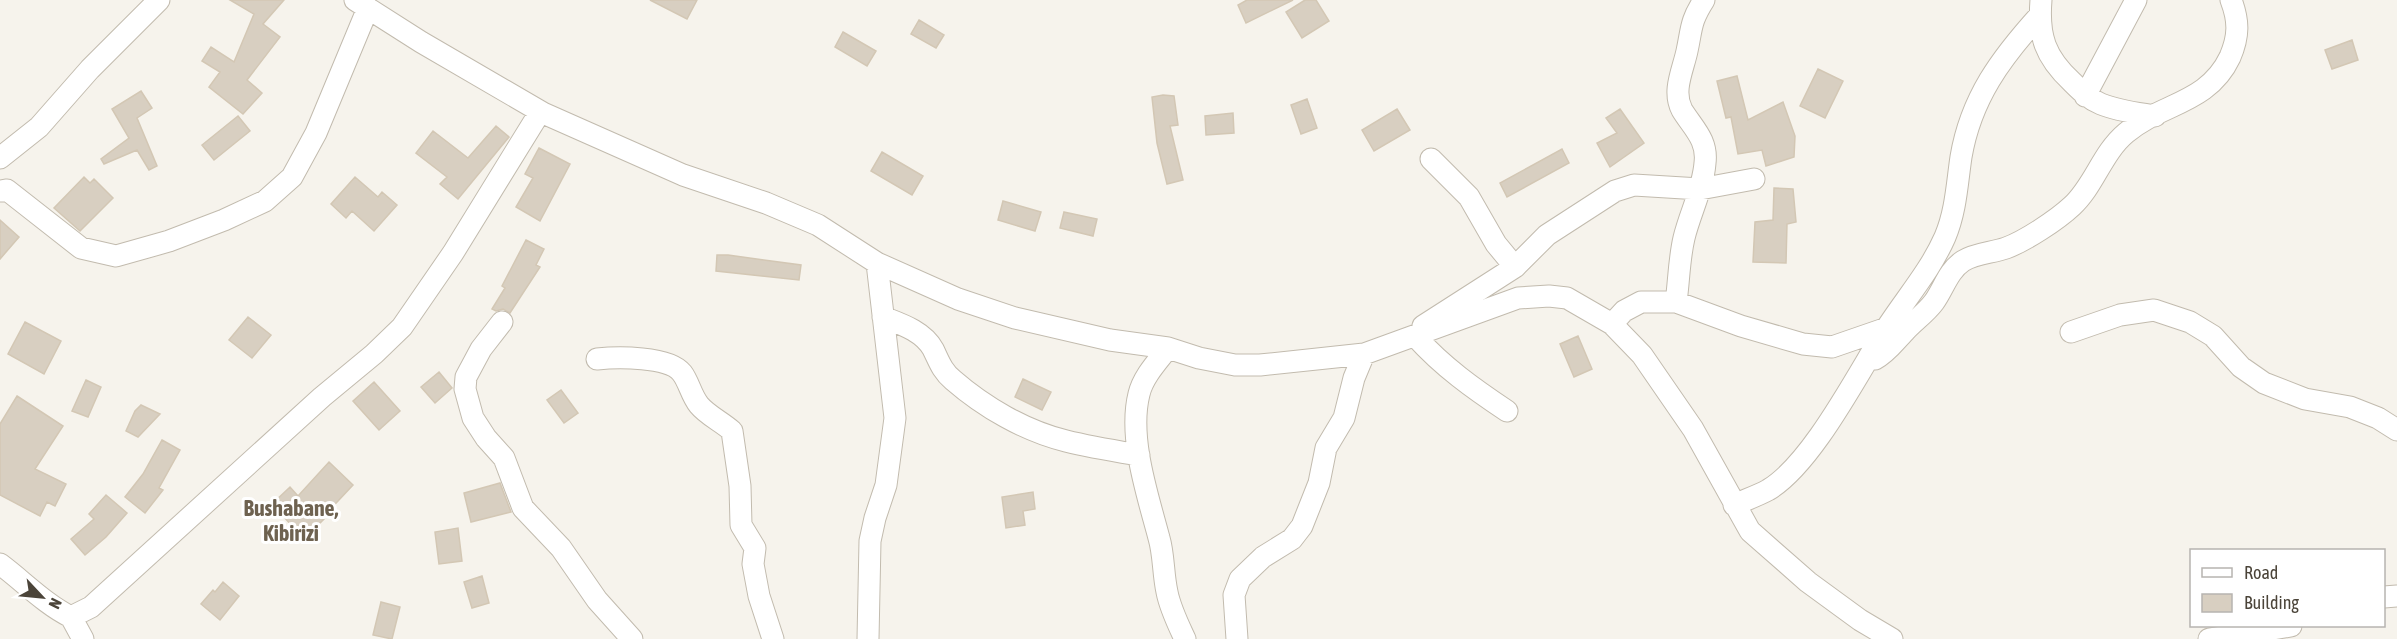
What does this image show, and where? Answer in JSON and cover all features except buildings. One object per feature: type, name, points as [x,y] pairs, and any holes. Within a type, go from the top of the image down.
[{"type":"street","points":[[0,158],[39,127],[90,69],[159,0]]},
{"type":"street","points":[[1676,302],[1683,242],[1706,162],[1704,144],[1683,110],[1678,89],[1687,51],[1689,29],[1704,0]]},
{"type":"street","points":[[2085,96],[2136,0]]},
{"type":"street","points":[[1864,365],[1885,354],[1935,301],[1946,279],[1962,262],[1978,255],[2007,248],[2053,221],[2083,196],[2124,135],[2138,124],[2200,93],[2216,81],[2235,44],[2239,28],[2230,0]]},
{"type":"street","points":[[2,185],[81,248],[116,256],[169,241],[265,201],[292,177],[316,133],[362,4],[540,112],[683,175],[766,203],[818,225],[877,263],[958,299],[1015,318],[1110,340],[1168,348],[1199,358],[1235,365],[1260,365],[1364,354],[1518,298],[1550,296],[1567,298],[1612,324],[1642,356],[1693,429],[1750,531],[1808,582],[1860,620],[1892,639]]},
{"type":"street","points":[[2040,8],[2042,39],[2050,58],[2085,96],[2102,104],[2155,116]]},
{"type":"street","points":[[1734,505],[1769,489],[1790,472],[1814,442],[1887,328],[1922,280],[1945,237],[1956,200],[1961,155],[1979,100],[2000,61],[2040,8]]},
{"type":"street","points":[[71,617],[92,607],[322,396],[374,354],[402,327],[471,225],[540,112]]},
{"type":"street","points":[[1431,159],[1469,197],[1496,244],[1515,267]]},
{"type":"street","points":[[1408,339],[1443,312],[1515,267],[1547,235],[1615,191],[1634,185],[1700,189],[1754,179]]},
{"type":"street","points":[[868,639],[870,541],[886,485],[895,418],[877,263]]},
{"type":"street","points":[[1612,324],[1624,311],[1641,302],[1676,302],[1741,326],[1803,344],[1832,347],[1887,328]]},
{"type":"street","points":[[2071,332],[2120,315],[2154,310],[2190,322],[2213,336],[2241,367],[2264,383],[2304,399],[2350,407],[2378,418],[2397,430]]},
{"type":"street","points":[[884,317],[921,335],[932,348],[938,363],[966,391],[1034,431],[1065,441],[1139,455]]},
{"type":"street","points":[[502,322],[481,349],[466,377],[465,389],[473,418],[486,438],[504,458],[523,508],[561,548],[597,600],[632,639]]},
{"type":"street","points":[[1408,339],[1453,374],[1507,411]]},
{"type":"street","points":[[1168,348],[1148,373],[1139,393],[1136,414],[1139,455],[1149,506],[1160,540],[1167,594],[1185,639]]},
{"type":"street","points":[[1237,639],[1234,595],[1240,579],[1263,556],[1292,539],[1302,526],[1319,483],[1326,448],[1344,418],[1354,378],[1364,354]]},
{"type":"street","points":[[597,359],[617,357],[674,365],[684,374],[690,392],[701,408],[732,431],[740,486],[741,525],[755,548],[753,564],[757,585],[773,639]]},
{"type":"street","points":[[0,564],[35,590],[52,607],[71,617],[83,639]]},
{"type":"street","points":[[2209,639],[2285,627]]},
{"type":"district","name":"Bushabane, Kibirizi","points":[[291,520]]}]
